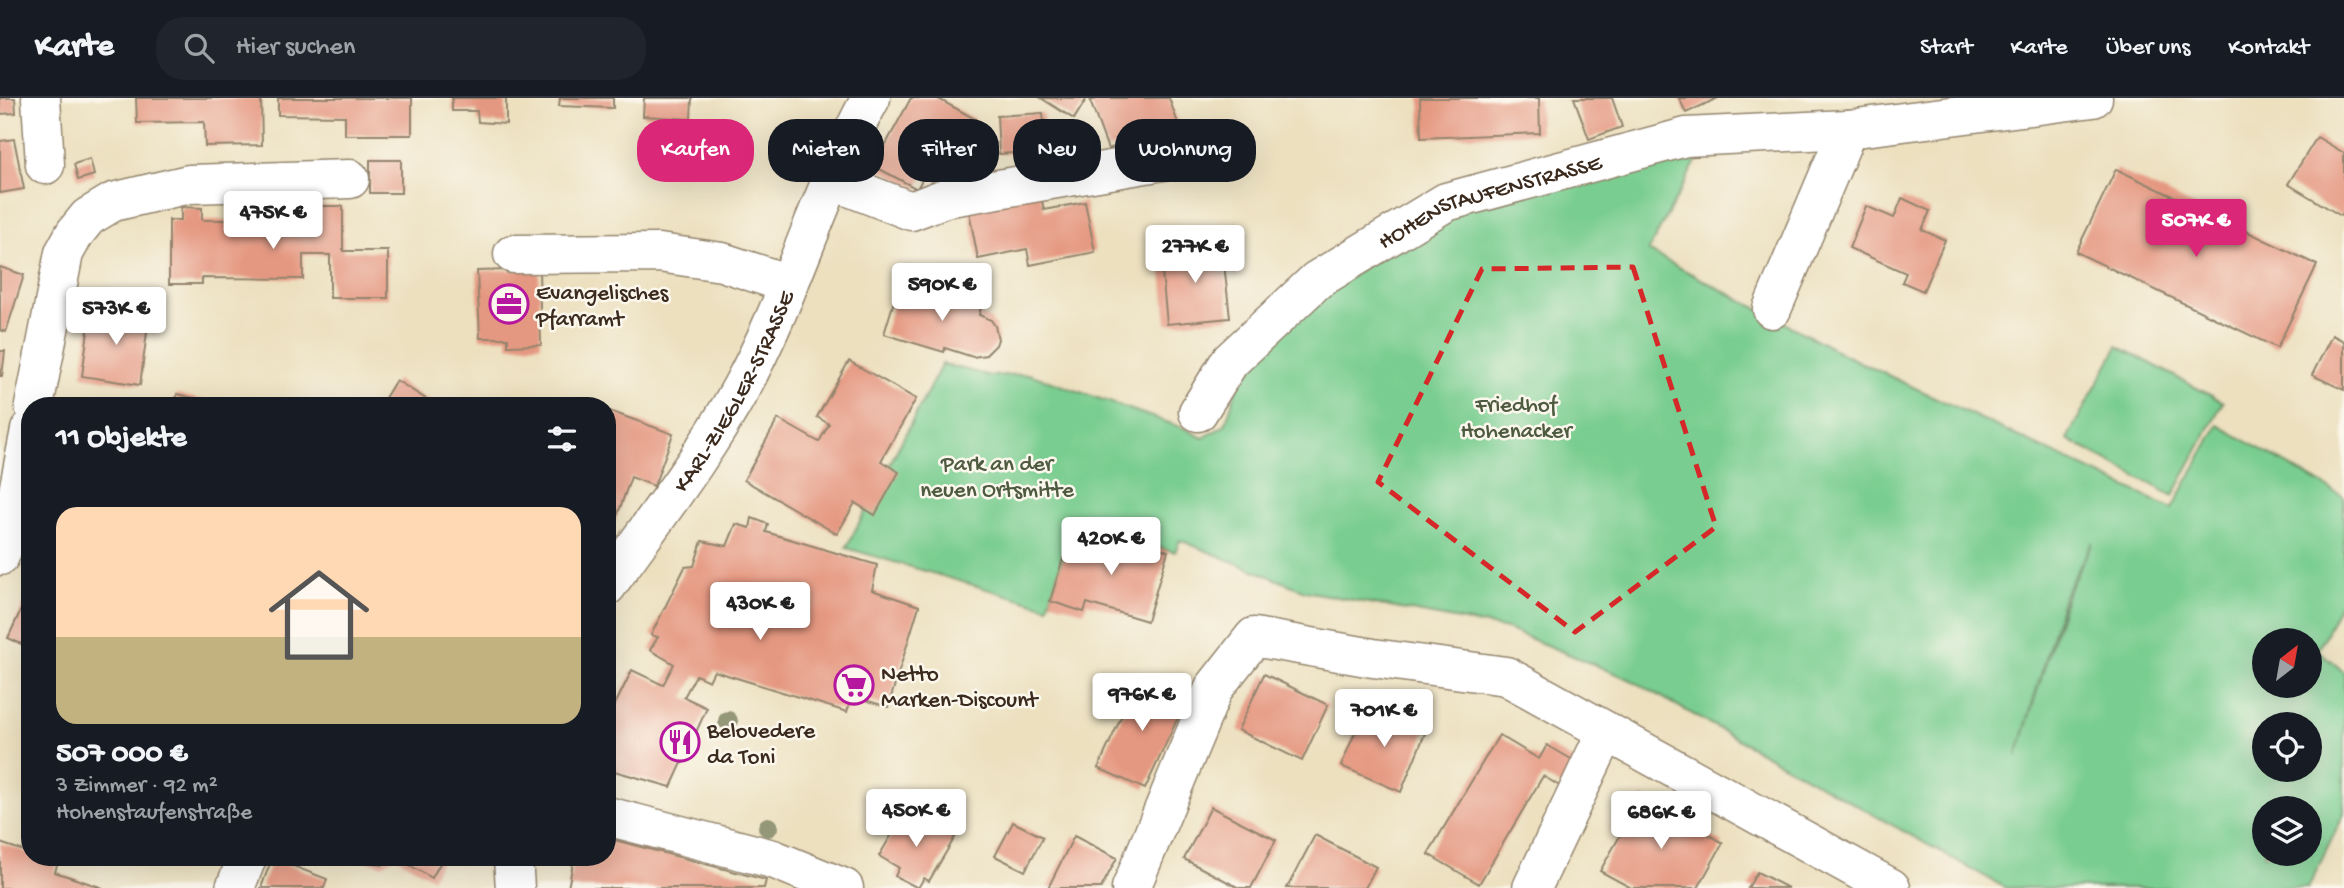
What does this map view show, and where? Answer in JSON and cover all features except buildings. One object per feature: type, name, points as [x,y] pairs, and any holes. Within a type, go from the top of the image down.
[{"type":"street","points":[[41,98],[45,164]]},
{"type":"street","name":"KARL-ZIEGLER-STRASSE","points":[[859,119],[871,98]]},
{"type":"street","name":"HOHENSTAUFENSTRASSE","points":[[1198,412],[1230,361],[1317,280],[1446,202],[1686,137],[1848,129],[2093,98]]},
{"type":"street","points":[[1772,309],[1848,129]]},
{"type":"street","points":[[836,182],[911,211],[945,198],[1115,169]]},
{"type":"street","points":[[36,397],[64,253],[88,217],[113,202],[189,184],[351,179]]},
{"type":"street","name":"KARL-ZIEGLER-STRASSE","points":[[616,573],[715,432],[742,387],[789,284],[830,182]]},
{"type":"street","points":[[513,254],[659,253],[722,262],[789,284]]},
{"type":"street","points":[[10,532],[21,476]]},
{"type":"street","points":[[1131,888],[1214,688],[1254,637],[1373,658],[1506,676],[1873,884]]},
{"type":"street","points":[[1532,888],[1606,732]]},
{"type":"street","points":[[616,818],[773,859],[844,888]]},
{"type":"street","points":[[235,888],[244,866]]},
{"type":"street","points":[[514,866],[515,888]]},
{"type":"highlighted area","points":[[1633,267],[1716,527],[1575,632],[1378,482],[1482,269]]},
{"type":"green space","name":"Friedhof Hohenacker","points":[[1701,152],[1648,251],[1847,356],[2172,509],[2218,425],[2344,497],[2344,596],[2322,642],[2322,628],[2252,628],[2252,698],[2322,698],[2322,653],[2344,672],[2344,814],[2322,859],[2322,796],[2252,796],[2252,866],[2319,866],[2308,888],[2006,888],[1629,679],[1507,629],[1305,591],[1180,540],[1175,552],[1107,532],[1100,555],[1067,545],[1048,607],[846,548],[942,364],[991,376],[1029,374],[1186,429],[1203,438],[1225,425],[1243,369],[1296,311],[1453,210]],"holes":[[[2093,542],[2068,591],[2017,756],[2065,593]]]},
{"type":"green space","points":[[2118,346],[2223,402],[2173,496],[2067,439]]},
{"type":"place","name":"Evangelisches Pfarramt","points":[[509,304]]},
{"type":"place","name":"Netto Marken-Discount","points":[[854,685]]},
{"type":"place","name":"Belovedere da Toni","points":[[680,742]]},
{"type":"park label","name":"Park an der neuen Ortsmitte","points":[[997,475]]}]
